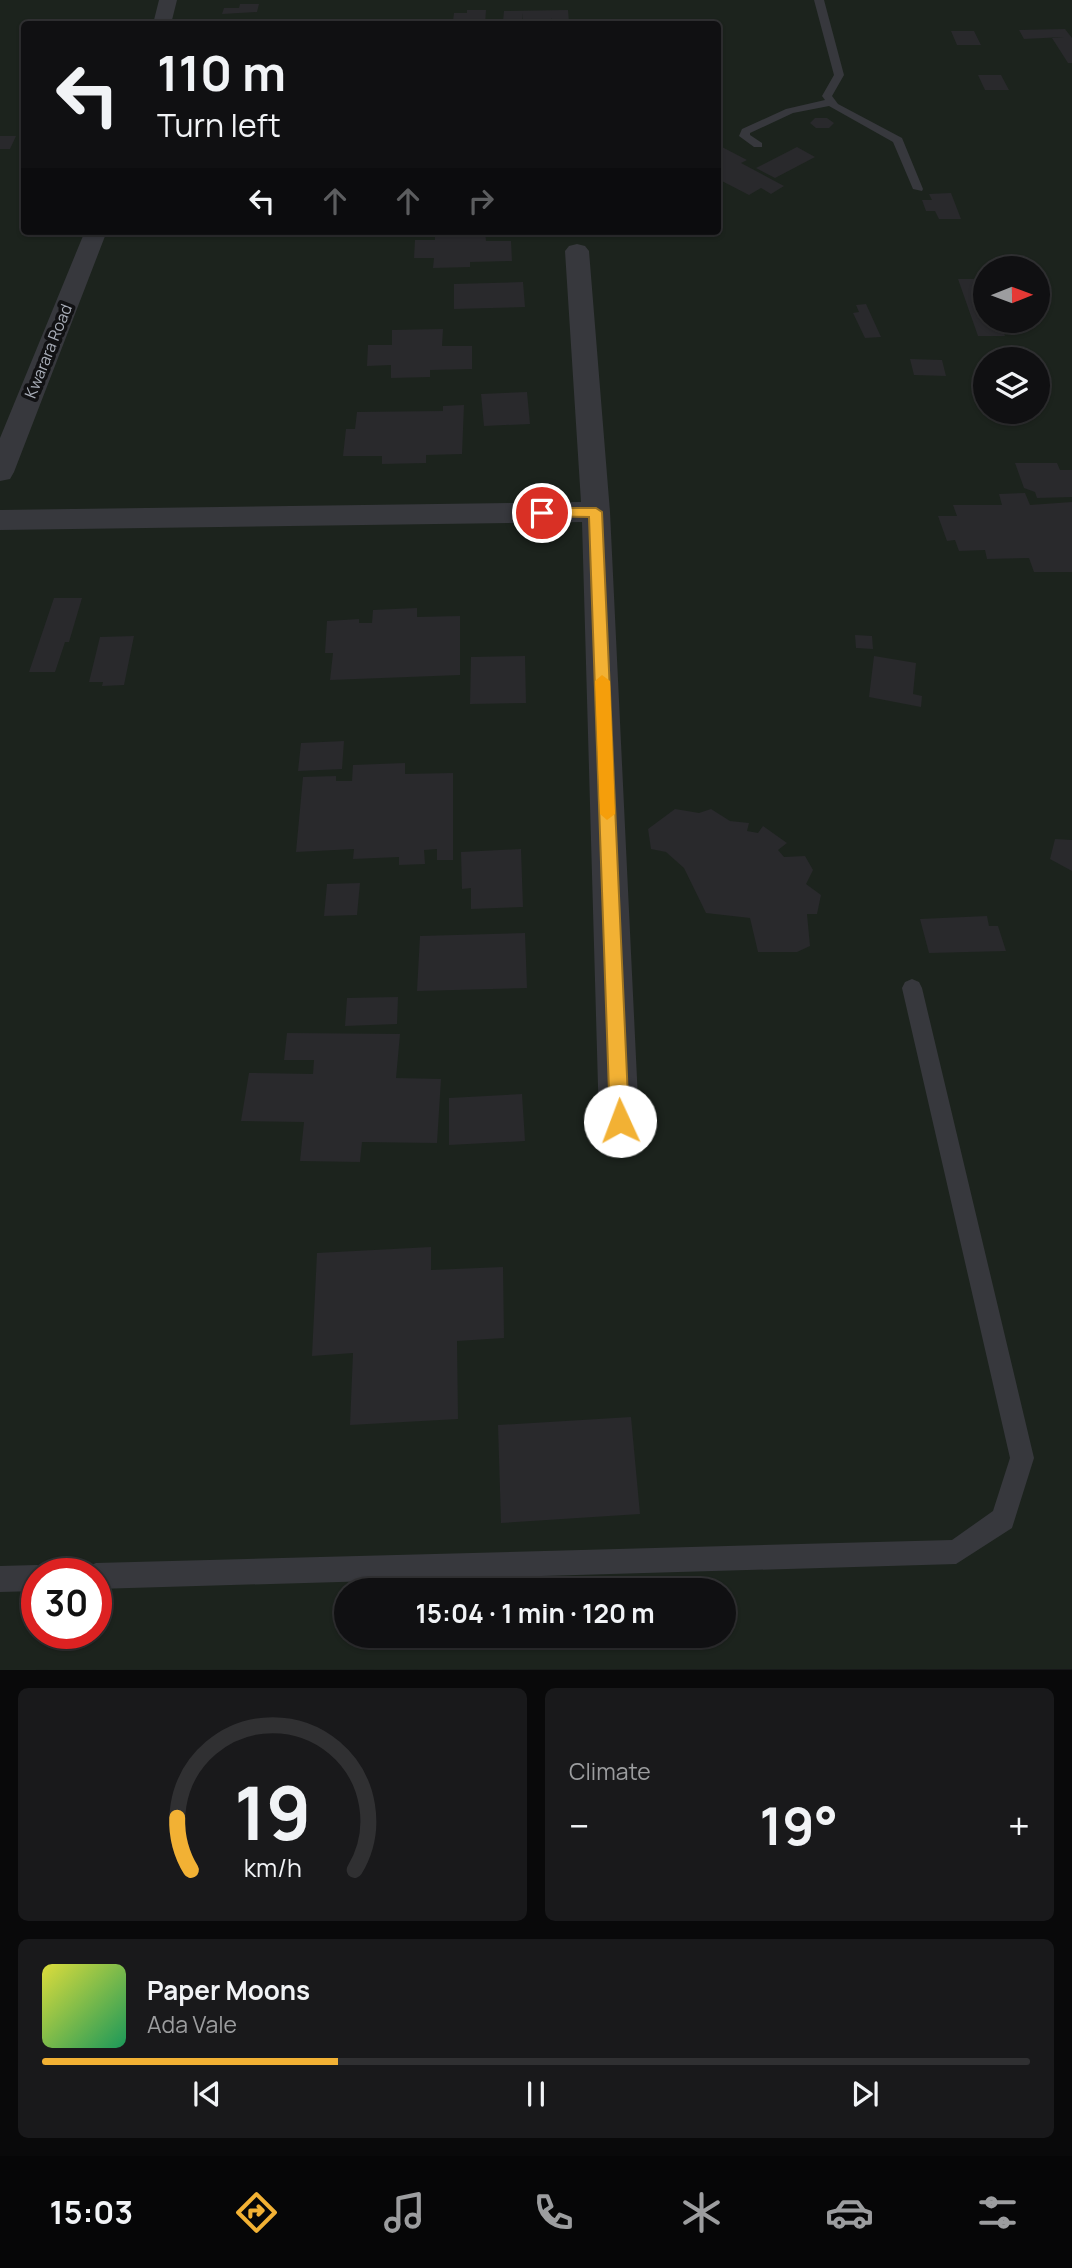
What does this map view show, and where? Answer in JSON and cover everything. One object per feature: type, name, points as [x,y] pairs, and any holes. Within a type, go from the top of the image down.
[{"type":"street","points":[[163,21],[168,0]]},
{"type":"street","name":"Kwarara Road","points":[[0,472],[94,235]]},
{"type":"street","points":[[577,251],[596,512],[620,1121]]},
{"type":"street","points":[[0,520],[596,512]]},
{"type":"lane","points":[[819,0],[839,67],[839,75],[827,96],[834,106],[898,140],[918,189]]},
{"type":"lane","points":[[758,145],[744,136],[746,131],[790,111],[831,102]]},
{"type":"lane","points":[[112,1576],[956,1552],[1003,1519],[1022,1458],[912,988]]},
{"type":"lane","points":[[0,1579],[21,1578]]},
{"type":"shaded area","points":[[0,0],[1072,0],[1072,1669],[0,1670]]},
{"type":"building","points":[[240,4],[259,4],[257,12],[222,14],[224,8],[239,8]]},
{"type":"building","points":[[467,10],[486,10],[485,21],[453,21],[454,13],[467,13]]},
{"type":"building","points":[[568,10],[569,21],[552,21],[551,18],[552,21],[523,21],[522,13],[522,21],[503,21],[504,11]]},
{"type":"building","points":[[1065,29],[1072,38],[1072,63],[1068,63],[1052,38],[1064,37],[1024,39],[1019,30]]},
{"type":"building","points":[[951,31],[974,31],[981,45],[957,45]]},
{"type":"building","points":[[978,75],[1001,75],[1009,90],[985,90]]},
{"type":"building","points":[[815,118],[827,118],[834,123],[829,128],[816,128],[810,123]]},
{"type":"building","points":[[0,136],[16,136],[10,149],[0,149]]},
{"type":"building","points":[[797,147],[815,157],[775,178],[756,168]]},
{"type":"building","points":[[721,148],[747,160],[741,163],[784,186],[771,194],[761,188],[749,195],[721,181]]},
{"type":"building","points":[[951,193],[961,219],[939,219],[935,211],[926,211],[922,200],[932,200],[929,194]]},
{"type":"building","points":[[435,235],[485,235],[486,241],[511,241],[512,261],[470,262],[470,267],[433,268],[434,258],[414,258],[415,240],[435,240]]},
{"type":"building","points":[[958,279],[973,279],[973,322]]},
{"type":"building","points":[[523,282],[525,307],[454,309],[454,284]]},
{"type":"building","points":[[866,304],[881,337],[865,338],[853,313],[859,312],[856,305]]},
{"type":"building","points":[[443,329],[442,346],[472,346],[472,369],[430,370],[430,377],[391,378],[391,365],[367,366],[368,345],[392,345],[392,330]]},
{"type":"building","points":[[977,333],[1004,333],[1005,336],[978,336]]},
{"type":"building","points":[[910,359],[942,360],[946,376],[914,375]]},
{"type":"building","points":[[527,392],[530,424],[484,426],[481,394]]},
{"type":"building","points":[[464,405],[462,454],[426,455],[426,463],[382,464],[382,456],[343,456],[346,429],[355,429],[357,412],[443,411],[443,406]]},
{"type":"building","points":[[1015,463],[1057,463],[1060,470],[1072,470],[1072,497],[1037,498],[1035,492],[1024,488]]},
{"type":"building","points":[[1025,493],[1030,505],[1072,502],[1072,572],[1034,572],[1029,558],[987,559],[985,550],[959,551],[955,540],[947,541],[938,516],[957,516],[953,505],[1002,505],[999,494]]},
{"type":"building","points":[[54,598],[82,598],[69,642],[65,642],[55,672],[29,672]]},
{"type":"building","points":[[417,608],[417,617],[460,616],[460,675],[330,680],[333,653],[325,653],[327,621],[359,619],[359,623],[372,623],[373,610]]},
{"type":"building","points":[[855,635],[872,636],[873,649],[856,648]]},
{"type":"building","points":[[134,636],[124,685],[102,686],[103,682],[89,682],[100,637]]},
{"type":"building","points":[[525,656],[526,703],[470,704],[471,657]]},
{"type":"building","points":[[874,656],[916,663],[913,694],[922,696],[921,707],[869,697]]},
{"type":"building","points":[[344,741],[342,769],[298,771],[301,743]]},
{"type":"building","points":[[405,763],[405,774],[453,773],[453,860],[437,860],[437,849],[424,850],[425,864],[399,865],[399,857],[353,859],[354,849],[296,852],[303,777],[336,776],[336,781],[352,781],[353,765]]},
{"type":"building","points":[[675,809],[699,813],[711,809],[730,821],[749,823],[747,831],[758,833],[763,826],[787,843],[778,850],[784,857],[805,856],[813,870],[806,884],[821,895],[817,914],[807,914],[810,946],[797,952],[758,952],[750,918],[706,913],[684,868],[666,852],[651,849],[648,829]]},
{"type":"building","points":[[1055,839],[1072,840],[1072,871],[1050,859]]},
{"type":"building","points":[[521,849],[523,907],[471,909],[471,888],[462,889],[461,852]]},
{"type":"building","points":[[360,883],[357,915],[324,916],[327,884]]},
{"type":"building","points":[[987,916],[989,926],[998,926],[1006,951],[929,953],[920,919]]},
{"type":"building","points":[[525,933],[527,988],[417,991],[420,936]]},
{"type":"building","points":[[398,997],[397,1024],[345,1026],[347,998]]},
{"type":"building","points":[[287,1033],[400,1034],[396,1078],[441,1079],[437,1143],[362,1142],[360,1162],[300,1161],[304,1122],[241,1121],[249,1073],[313,1074],[314,1060],[284,1060]]},
{"type":"building","points":[[522,1094],[525,1141],[449,1145],[449,1098]]},
{"type":"building","points":[[431,1247],[431,1270],[503,1267],[504,1338],[457,1341],[458,1419],[350,1425],[353,1353],[312,1356],[317,1253]]},
{"type":"building","points":[[631,1417],[640,1514],[501,1523],[498,1425]]},
{"type":"slow traffic","points":[[602,681],[607,814]]},
{"type":"route","points":[[542,513],[596,512],[620,1121]]}]
